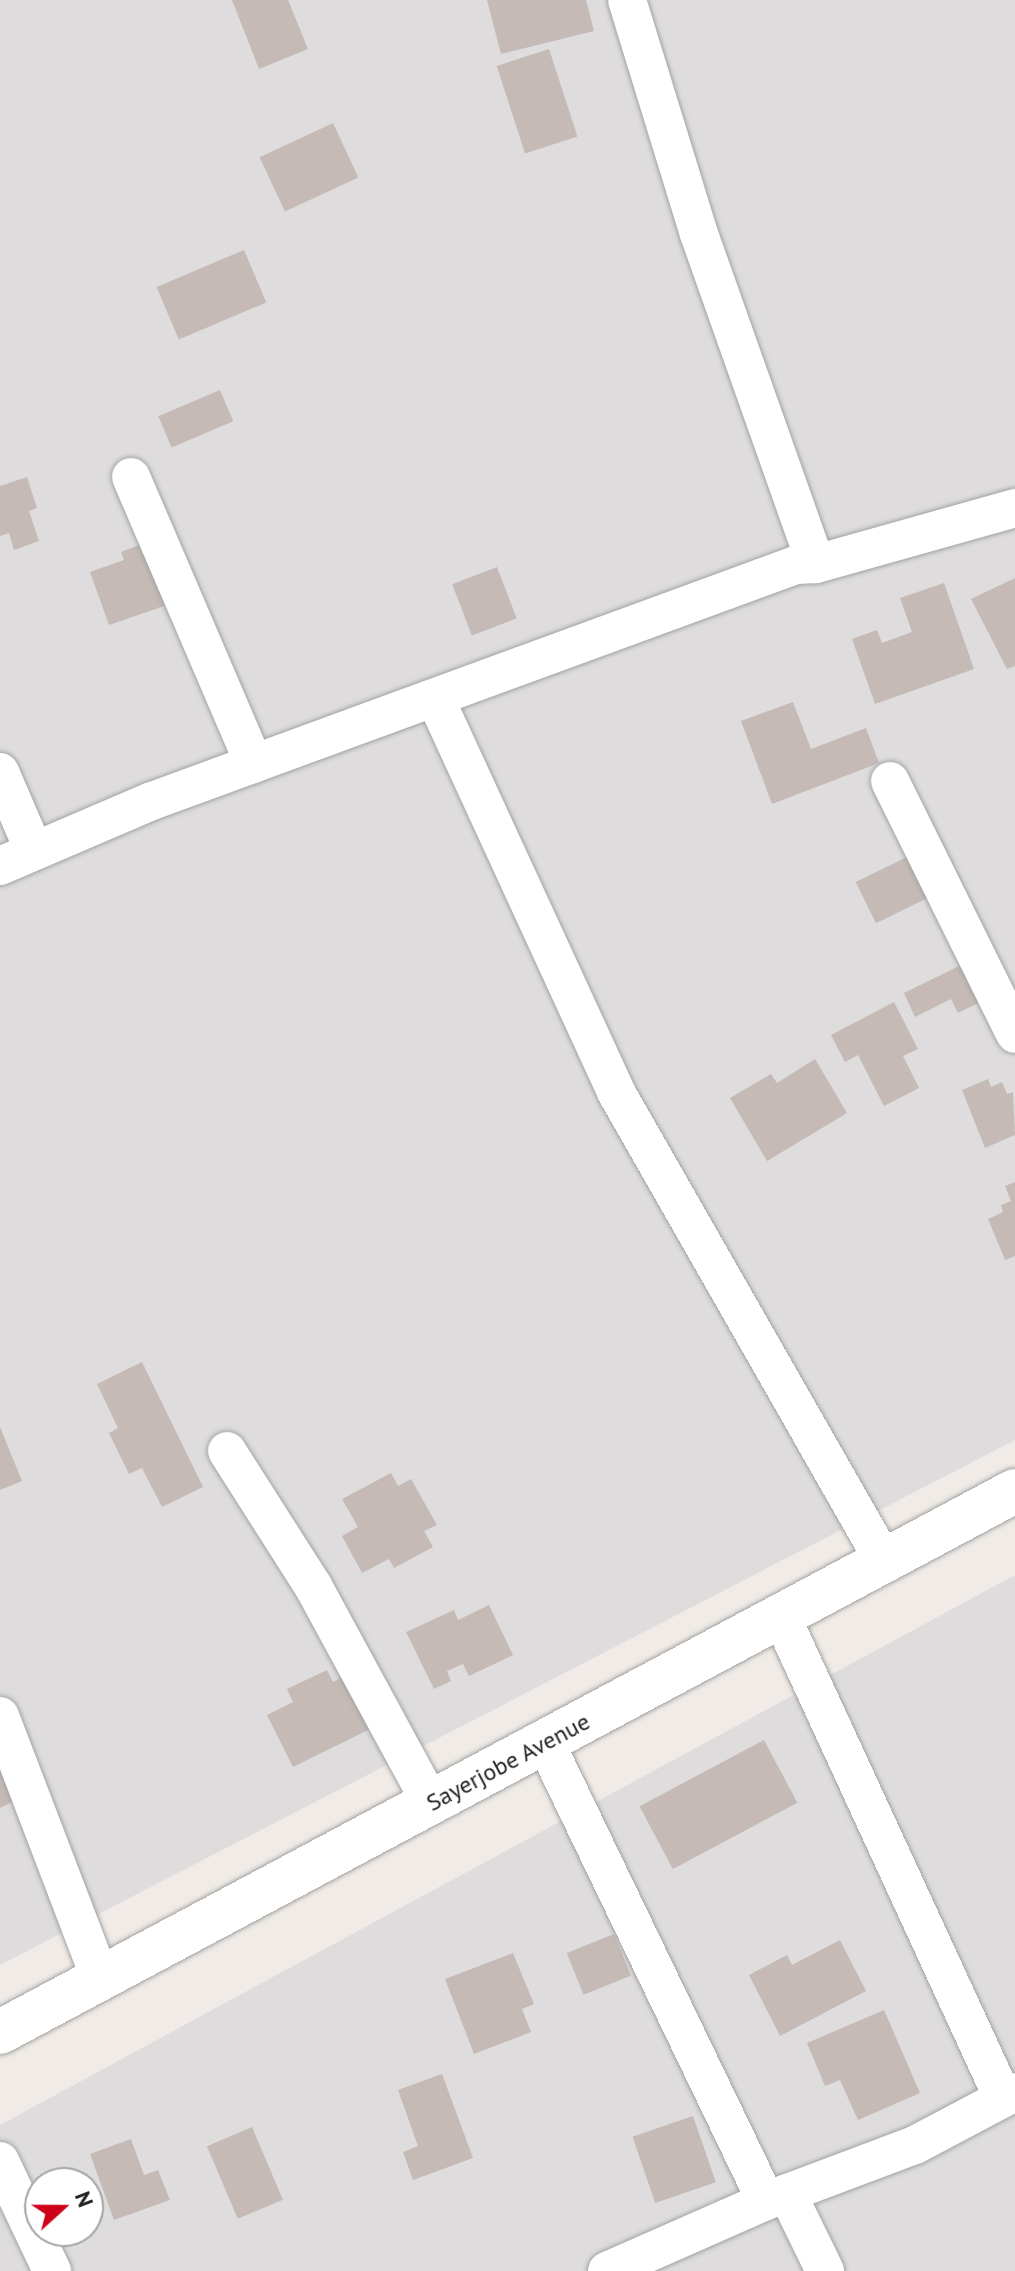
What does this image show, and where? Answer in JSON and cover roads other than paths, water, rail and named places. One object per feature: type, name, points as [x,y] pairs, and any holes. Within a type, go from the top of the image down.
[{"type":"street","points":[[627,0],[699,234],[816,564]]},
{"type":"street","points":[[131,477],[254,764]]},
{"type":"street","points":[[0,866],[254,764],[796,565],[816,564],[1015,508]]},
{"type":"street","points":[[435,698],[616,1092],[884,1561]]},
{"type":"street","points":[[0,772],[34,851]]},
{"type":"street","points":[[890,781],[1015,1034]]},
{"type":"street","points":[[227,1451],[313,1586],[431,1803]]},
{"type":"street","name":"Sayerjobe Avenue","points":[[0,2032],[1015,1491]]},
{"type":"street","points":[[624,2268],[776,2197],[915,2145],[1009,2095],[781,1616]]},
{"type":"street","points":[[0,1716],[101,1980]]},
{"type":"street","points":[[545,1742],[776,2197],[825,2271]]},
{"type":"street","points":[[0,2161],[52,2271]]}]
